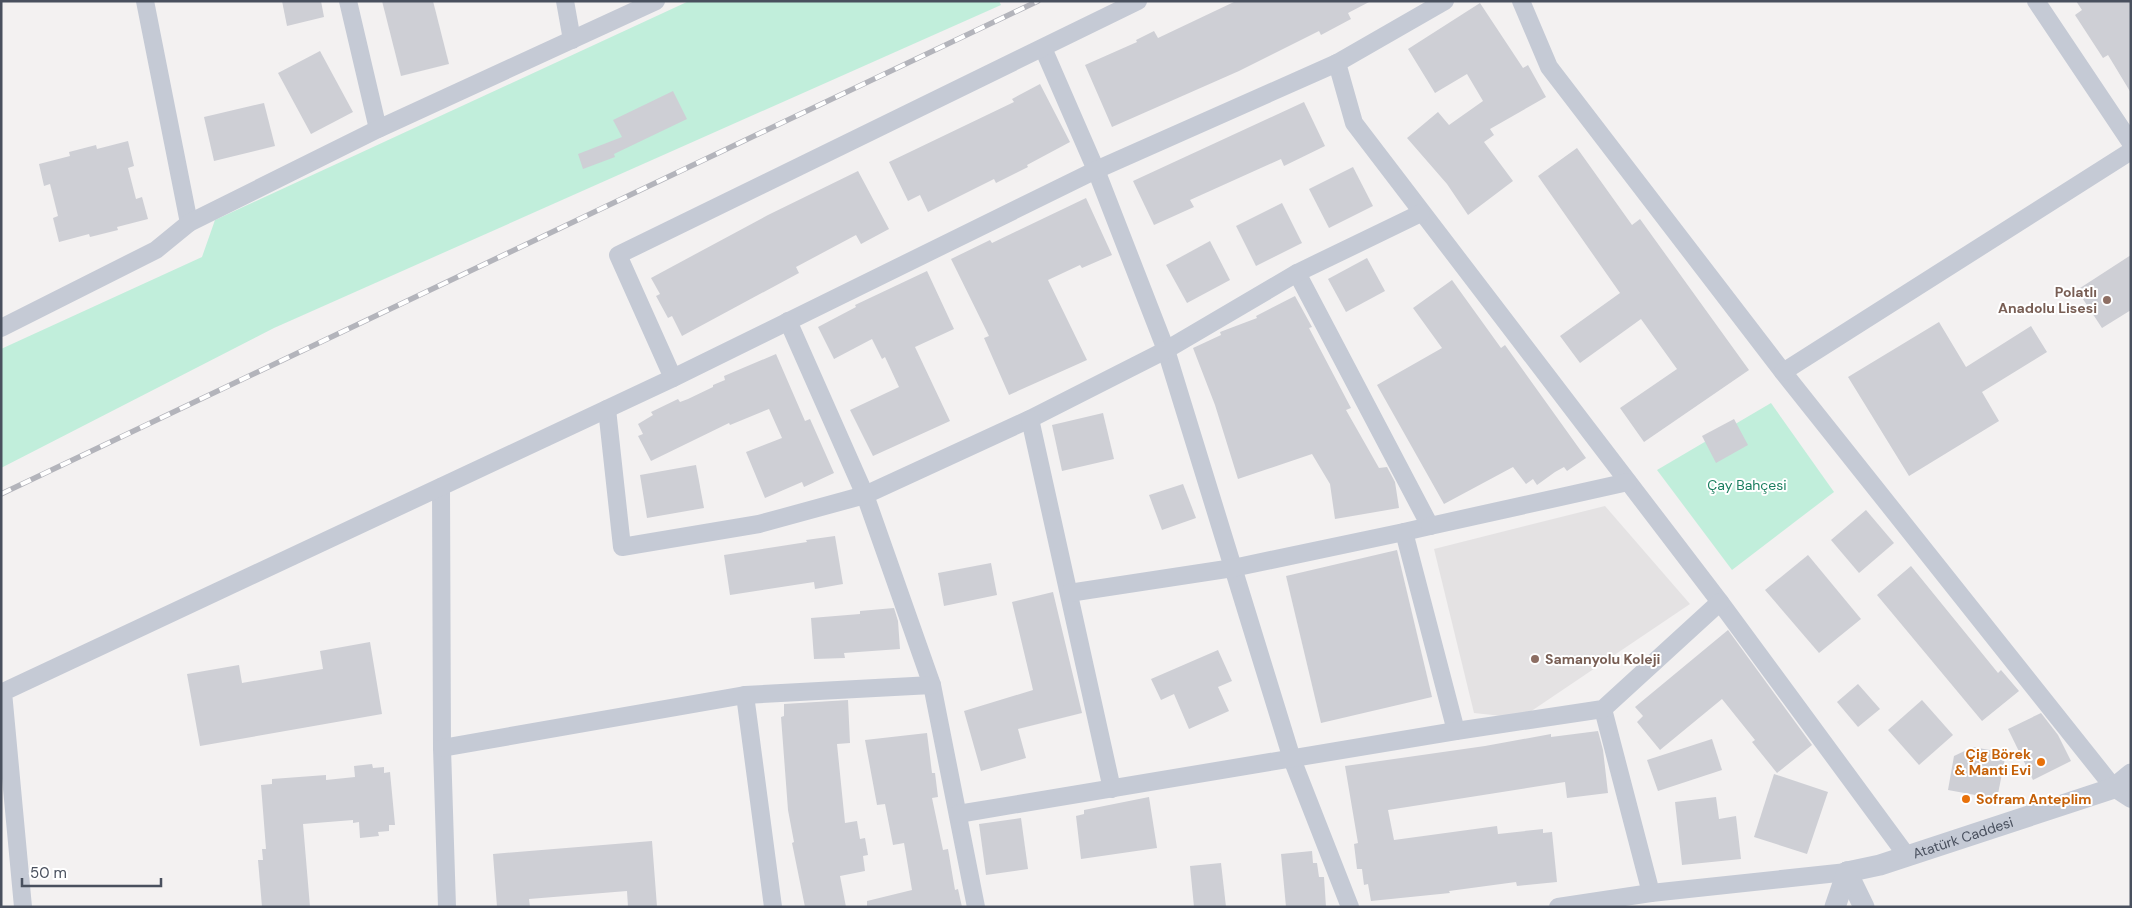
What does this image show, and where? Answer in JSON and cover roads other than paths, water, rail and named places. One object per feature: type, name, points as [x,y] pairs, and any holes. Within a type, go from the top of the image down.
[{"type":"street","points":[[145,1],[189,222]]},
{"type":"street","points":[[348,1],[378,129]]},
{"type":"street","points":[[565,1],[572,40]]},
{"type":"street","points":[[1,328],[156,250],[189,222],[378,129],[656,1]]},
{"type":"street","points":[[673,378],[618,255],[1138,1]]},
{"type":"street","points":[[23,907],[3,692],[673,378],[1096,170],[1337,63],[1445,1]]},
{"type":"street","points":[[1521,1],[1548,67],[1782,372],[2122,793]]},
{"type":"street","points":[[2036,1],[2131,143]]},
{"type":"street","points":[[1043,48],[1096,170],[1166,350],[1292,759],[1350,907]]},
{"type":"street","points":[[1337,63],[1354,123],[1720,602],[1907,856]]},
{"type":"street","points":[[1782,372],[2131,151]]},
{"type":"street","points":[[607,409],[622,547],[758,524],[865,495],[1030,419],[1166,350],[1297,273],[1421,213]]},
{"type":"street","points":[[1297,273],[1430,526]]},
{"type":"street","points":[[788,321],[865,495],[932,685],[976,907]]},
{"type":"street","points":[[1030,419],[1112,788]]},
{"type":"street","points":[[1069,593],[1233,568],[1628,482]]},
{"type":"street","points":[[441,486],[442,748],[447,907]]},
{"type":"street","points":[[1404,532],[1456,731]]},
{"type":"street","points":[[958,814],[1456,731],[1603,709],[1720,602]]},
{"type":"street","points":[[442,748],[745,695],[932,685]]},
{"type":"street","points":[[745,695],[773,907]]},
{"type":"street","points":[[1603,709],[1651,893]]},
{"type":"street","name":"Atatürk Caddesi","points":[[1847,872],[1880,865],[2122,793],[2131,774]]},
{"type":"street","points":[[1558,907],[1651,893],[1847,872]]},
{"type":"street","points":[[1835,907],[1847,872]]},
{"type":"street","points":[[1847,872],[1864,907]]},
{"type":"railway","points":[[1,494],[1038,1]]},
{"type":"place","name":"Polatlı Anadolu Lisesi","points":[[2107,300]]},
{"type":"place","name":"Samanyolu Koleji","points":[[1535,659]]},
{"type":"place","name":"Çig Börek & Manti Evi","points":[[2041,762]]},
{"type":"place","name":"Sofram Anteplim","points":[[1966,799]]},
{"type":"park label","name":"Çay Bahçesi","points":[[1747,485]]}]
